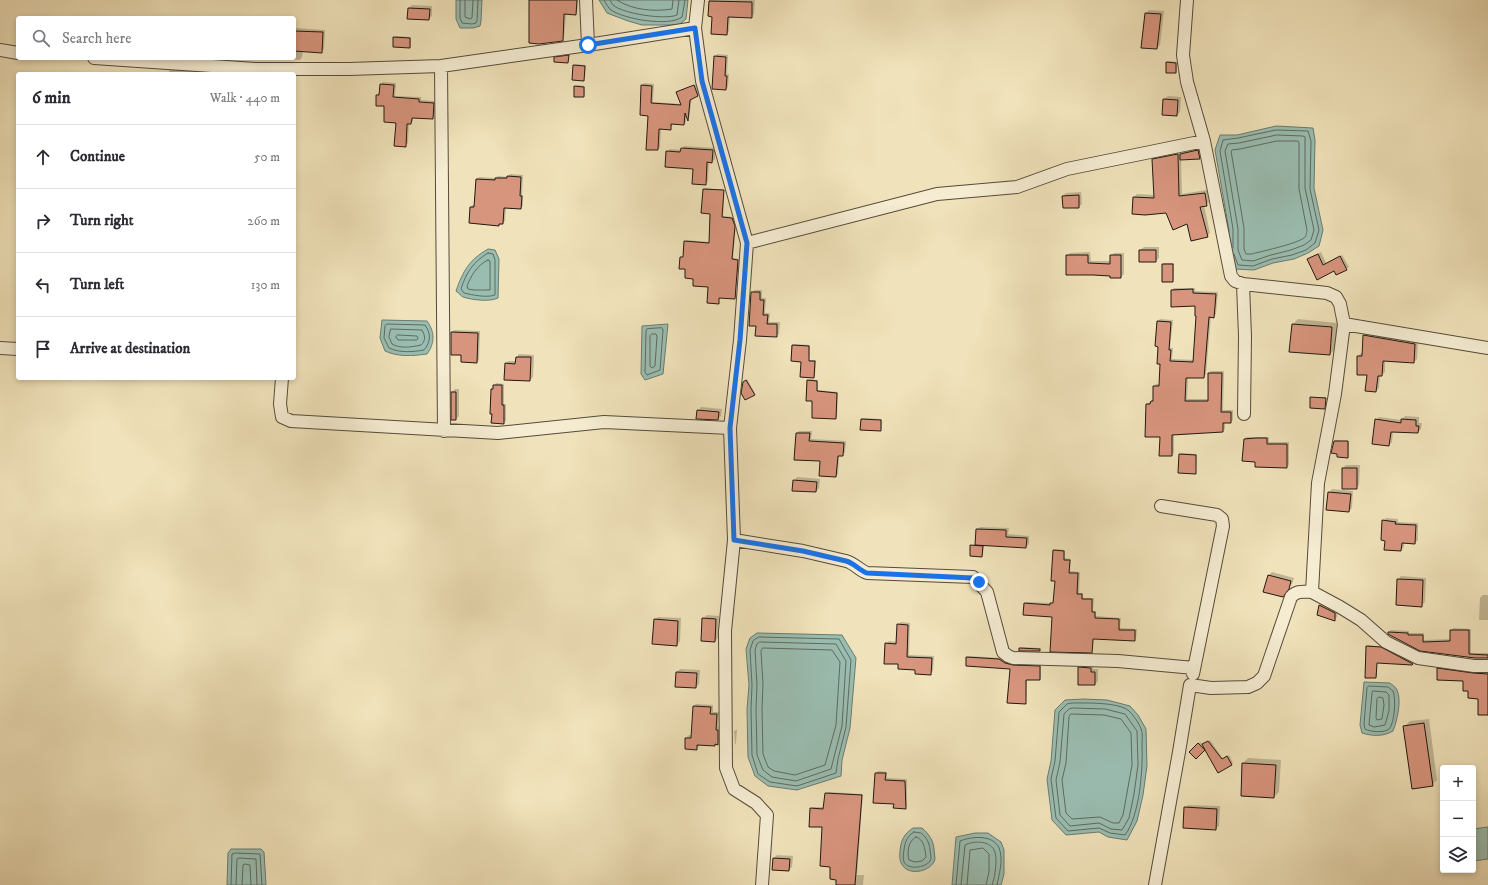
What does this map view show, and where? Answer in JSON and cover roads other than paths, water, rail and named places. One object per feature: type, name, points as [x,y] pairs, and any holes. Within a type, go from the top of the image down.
[{"type":"street","points":[[586,0],[588,45]]},
{"type":"street","points":[[698,0],[695,28],[702,81],[747,243],[740,340],[730,428],[734,540],[725,631],[726,768],[734,789],[756,803],[767,815],[762,885]]},
{"type":"street","points":[[1187,0],[1183,55],[1187,82],[1204,141],[1231,276],[1235,281],[1243,284],[1327,293],[1336,298],[1340,304],[1344,324],[1335,394],[1318,483],[1312,592]]},
{"type":"street","points":[[123,60],[256,69],[350,69],[441,66],[695,28]]},
{"type":"street","points":[[0,50],[16,53]]},
{"type":"street","points":[[441,66],[444,431]]},
{"type":"street","points":[[747,243],[937,194],[1017,187],[1068,169],[1204,141]]},
{"type":"street","points":[[1243,284],[1246,336],[1244,414]]},
{"type":"street","points":[[1344,324],[1488,348]]},
{"type":"street","points":[[0,348],[16,349]]},
{"type":"street","points":[[282,380],[280,404],[282,417],[292,421],[498,433],[604,422],[730,428]]},
{"type":"street","points":[[1155,885],[1190,685],[1223,526],[1222,519],[1217,515],[1161,506]]},
{"type":"street","points":[[734,540],[803,551],[846,561],[852,563],[867,573],[973,578],[987,592],[1003,652],[1013,658],[1118,661],[1194,668]]},
{"type":"street","points":[[1190,685],[1211,688],[1248,687],[1257,683],[1264,676],[1292,597],[1295,593],[1299,592],[1312,592],[1340,607],[1361,620],[1386,642],[1418,658],[1474,666],[1488,666]]},
{"type":"water","points":[[456,0],[482,0],[480,26],[473,28],[460,28],[456,19]]},
{"type":"water","points":[[599,0],[688,0],[686,19],[679,25],[642,25],[607,13]]},
{"type":"water","points":[[1276,126],[1313,128],[1315,140],[1314,188],[1323,230],[1319,246],[1294,259],[1273,263],[1254,270],[1235,269],[1228,251],[1229,230],[1215,150],[1220,135],[1237,135]]},
{"type":"water","points":[[488,249],[495,250],[499,259],[498,298],[481,300],[463,297],[456,291],[464,272],[476,257]]},
{"type":"water","points":[[382,320],[427,321],[433,333],[433,342],[430,350],[427,354],[405,356],[385,351],[380,338]]},
{"type":"water","points":[[668,324],[663,374],[645,380],[641,374],[642,326]]},
{"type":"water","points":[[757,633],[842,635],[856,658],[850,728],[842,760],[841,776],[797,790],[768,786],[755,776],[748,757],[747,709],[749,685],[746,649],[750,638]]},
{"type":"water","points":[[1364,682],[1390,683],[1395,687],[1398,694],[1399,705],[1393,731],[1378,735],[1362,733],[1360,725]]},
{"type":"water","points":[[1065,700],[1107,700],[1130,706],[1138,715],[1146,729],[1147,766],[1143,795],[1137,821],[1127,840],[1108,837],[1099,832],[1066,835],[1052,820],[1047,779],[1051,761],[1055,710]]},
{"type":"water","points":[[1488,827],[1488,859],[1476,861],[1476,829]]},
{"type":"water","points":[[913,828],[922,828],[930,837],[933,843],[935,859],[928,868],[915,872],[903,867],[900,860],[902,840]]},
{"type":"water","points":[[975,833],[988,833],[1001,842],[1004,850],[1004,874],[1001,885],[952,885],[956,837]]},
{"type":"water","points":[[231,849],[261,849],[264,852],[266,885],[227,885],[228,853]]}]
